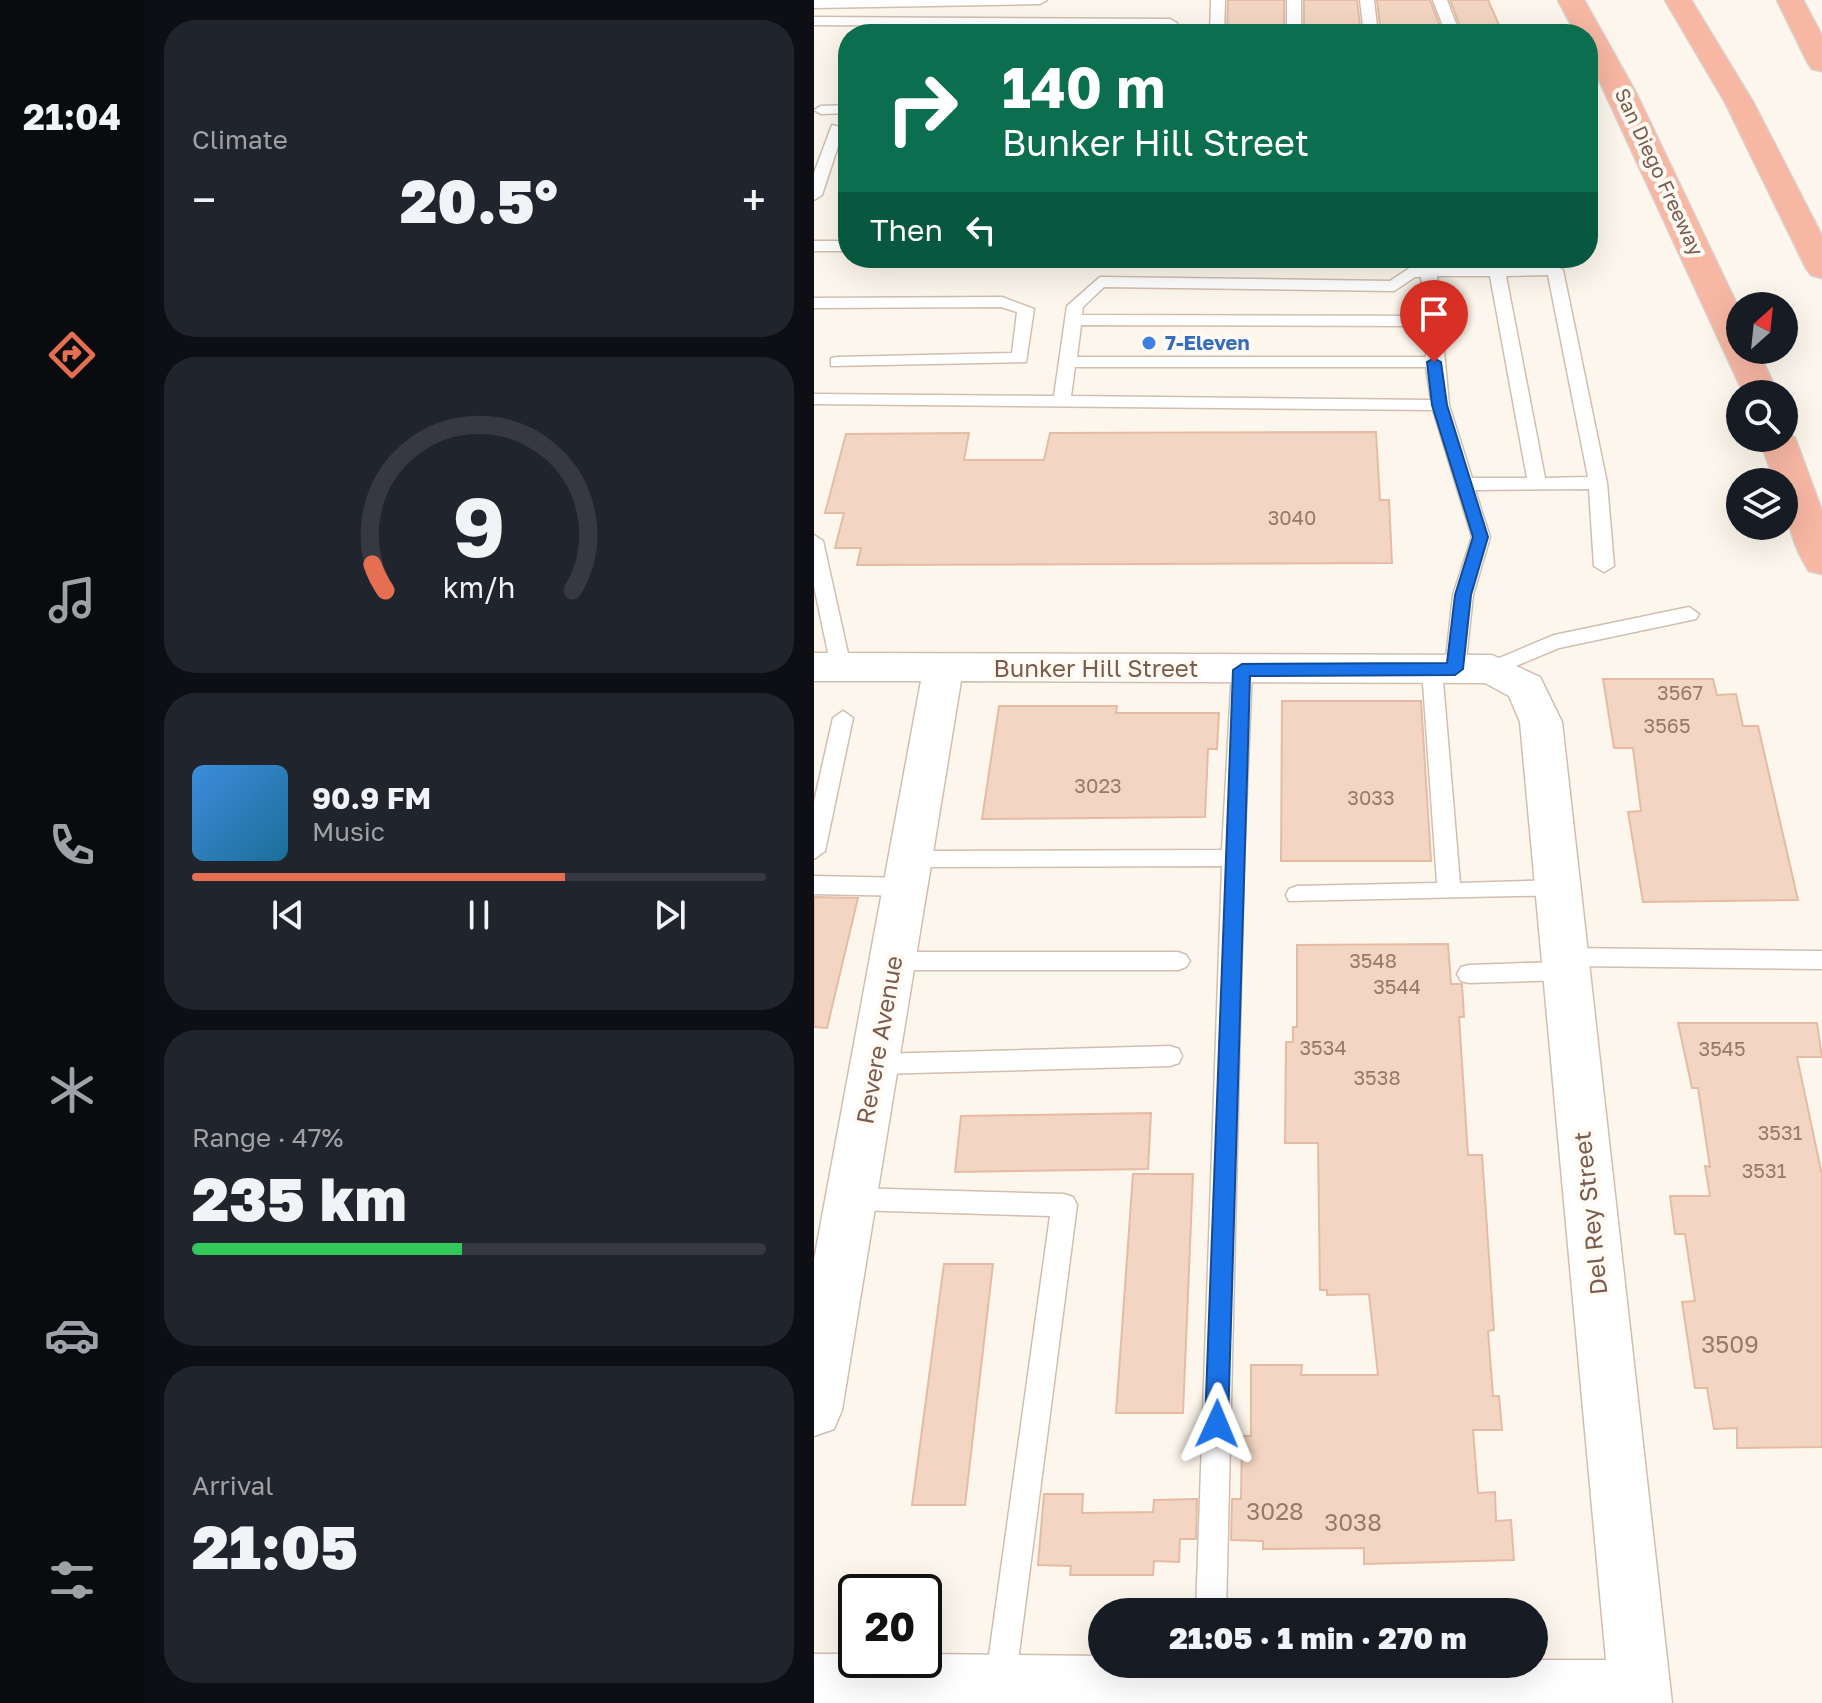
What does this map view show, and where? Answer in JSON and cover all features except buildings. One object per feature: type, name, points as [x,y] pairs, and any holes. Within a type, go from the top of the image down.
[{"type":"highway","name":"San Diego Freeway","points":[[1571,0],[1584,24]]},
{"type":"highway","points":[[1678,0],[1739,102],[1822,268]]},
{"type":"highway","points":[[1790,0],[1822,63]]},
{"type":"highway","name":"San Diego Freeway","points":[[1598,49],[1622,93],[1726,316]]},
{"type":"highway","points":[[1782,452],[1822,562]]},
{"type":"street","name":"Bunker Hill Street","points":[[828,667],[1460,669],[1526,687],[1541,722]]},
{"type":"street","name":"Revere Avenue","points":[[814,1410],[910,873],[943,669]]},
{"type":"street","name":"Del Rey Street","points":[[1541,722],[1641,1697]]},
{"type":"street","points":[[814,1684],[1210,1685],[1641,1697]]},
{"type":"lane","points":[[814,4],[1040,0]]},
{"type":"lane","points":[[1217,24],[1218,0]]},
{"type":"lane","points":[[1294,0],[1294,24]]},
{"type":"lane","points":[[1367,0],[1370,24]]},
{"type":"lane","points":[[1440,0],[1449,24]]},
{"type":"lane","points":[[814,21],[852,24]]},
{"type":"lane","points":[[1147,24],[1170,24]]},
{"type":"lane","points":[[821,110],[838,109]]},
{"type":"lane","points":[[814,195],[837,128]]},
{"type":"lane","points":[[814,246],[838,246]]},
{"type":"lane","points":[[1062,402],[1075,306],[1100,282],[1394,286],[1411,272],[1555,270],[1598,483],[1604,566]]},
{"type":"lane","points":[[1497,271],[1537,484]]},
{"type":"lane","points":[[1428,272],[1435,321],[1434,362],[1440,405],[1481,537],[1463,595],[1449,891]]},
{"type":"lane","points":[[814,303],[1002,302],[1026,309],[1020,358],[837,362]]},
{"type":"lane","points":[[1073,320],[1435,321]]},
{"type":"lane","points":[[1067,362],[1434,362]]},
{"type":"lane","points":[[814,399],[1440,405]]},
{"type":"lane","points":[[1464,484],[1598,483]]},
{"type":"lane","points":[[814,541],[828,667]]},
{"type":"lane","points":[[1460,669],[1554,642],[1689,614]]},
{"type":"lane","points":[[1211,1598],[1233,858],[1242,670]]},
{"type":"lane","points":[[814,851],[843,718]]},
{"type":"lane","points":[[814,885],[910,873],[1233,858]]},
{"type":"lane","points":[[1297,895],[1558,889]]},
{"type":"lane","points":[[1469,974],[1566,964],[1822,960]]},
{"type":"lane","points":[[894,961],[1178,961]]},
{"type":"lane","points":[[876,1064],[1170,1056]]},
{"type":"lane","points":[[852,1199],[1064,1205],[1000,1685]]},
{"type":"place","name":"7-Eleven","points":[[1149,343]]},
{"type":"route","points":[[1217,1424],[1233,858],[1242,670],[1455,669],[1463,595],[1481,537],[1440,405],[1434,362]]}]
